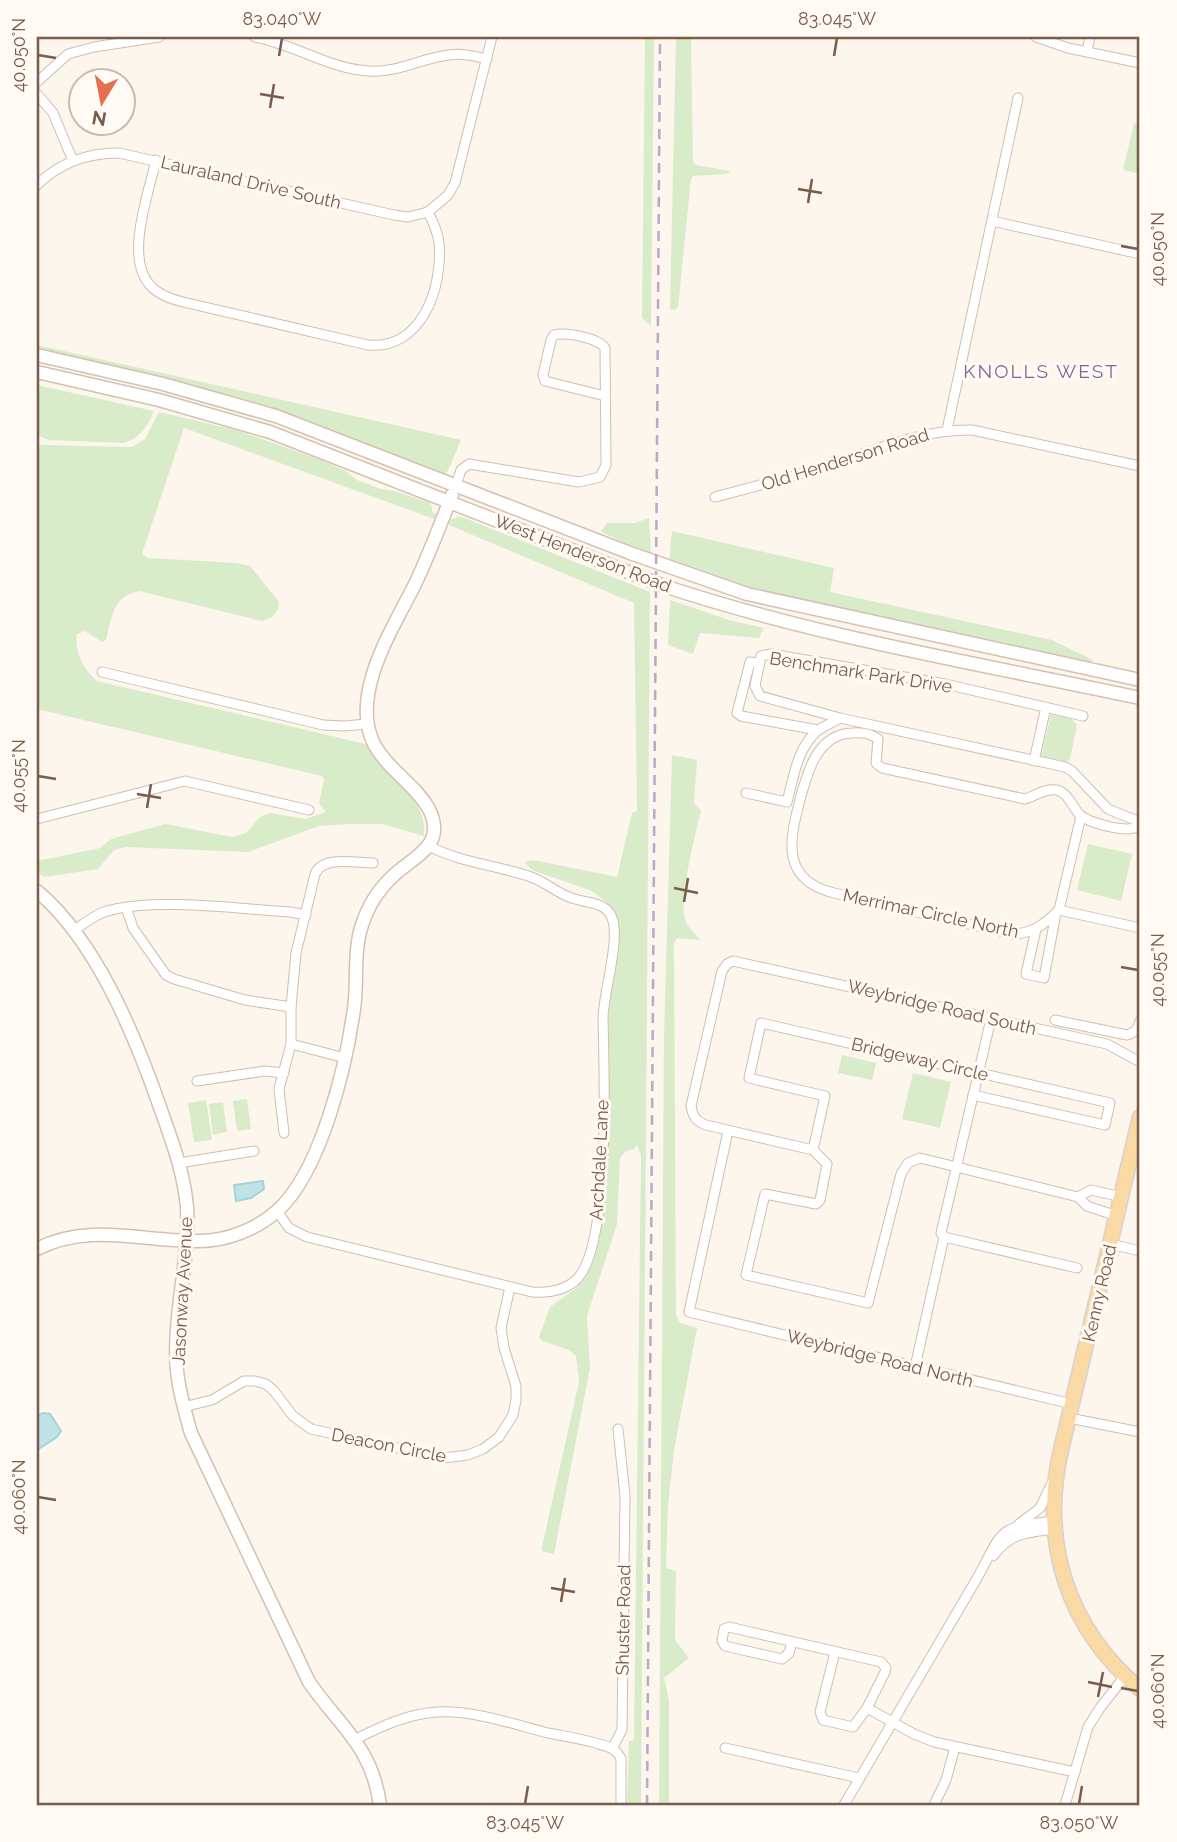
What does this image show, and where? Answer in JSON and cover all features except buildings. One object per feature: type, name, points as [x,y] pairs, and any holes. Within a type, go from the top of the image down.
[{"type":"main road","name":"West Henderson Road","points":[[37,355],[174,387],[276,416],[630,553],[747,594],[1140,680]]},
{"type":"main road","name":"West Henderson Road","points":[[37,372],[159,400],[270,432],[664,586],[745,611],[1140,698]]},
{"type":"main road","points":[[37,1249],[87,1234],[186,1241],[203,1241],[232,1235],[255,1226],[277,1211],[299,1183],[315,1151],[345,1058],[354,1006],[359,940],[367,912],[387,882],[421,856],[429,846],[434,826],[429,809],[379,752],[367,724],[369,698],[379,657],[415,584],[456,485]]},
{"type":"main road","name":"Jasonway Avenue","points":[[37,891],[73,931],[94,961],[138,1046],[179,1163],[187,1206],[177,1359],[183,1407],[191,1433],[309,1682],[356,1740],[370,1767],[380,1805]]},
{"type":"main road","name":"Kenny Road","points":[[1054,1525],[1053,1491],[1056,1470],[1140,1117]]},
{"type":"main road","points":[[1054,1525],[1062,1568],[1082,1618],[1095,1641],[1140,1689]]},
{"type":"street","points":[[37,82],[68,54],[94,47],[159,37]]},
{"type":"street","points":[[255,37],[294,48],[339,66],[363,71],[386,71],[453,54],[486,59]]},
{"type":"street","points":[[156,160],[138,242],[140,266],[149,285],[158,292],[183,302],[379,346],[402,339],[420,323],[428,308],[439,258],[439,242],[428,212],[449,195],[460,172],[492,37]]},
{"type":"street","points":[[1036,37],[1068,48],[1140,63]]},
{"type":"street","points":[[1087,51],[1090,37]]},
{"type":"street","points":[[37,94],[57,120],[73,161]]},
{"type":"street","points":[[947,430],[1018,98]]},
{"type":"street","name":"Lauraland Drive South","points":[[37,186],[51,173],[73,161],[104,153],[134,155],[394,215],[408,216],[428,212]]},
{"type":"street","points":[[992,221],[1140,254]]},
{"type":"street","points":[[456,485],[461,470],[469,464],[568,481],[600,477],[606,466],[605,348],[603,344],[561,333],[554,335],[543,375],[545,380],[550,384],[605,396]]},
{"type":"street","name":"Old Henderson Road","points":[[715,497],[947,430],[972,430],[1140,466]]},
{"type":"street","name":"Benchmark Park Drive","points":[[839,718],[760,696],[755,686],[761,656],[771,654],[945,684],[1083,716]]},
{"type":"street","points":[[760,663],[750,662],[737,713],[818,730]]},
{"type":"street","points":[[102,672],[323,725],[367,724]]},
{"type":"street","points":[[1034,761],[1046,707]]},
{"type":"street","points":[[746,793],[787,802],[800,752],[808,738],[839,718],[1065,767],[1108,809],[1140,822],[1137,827],[1128,830],[1090,821],[1081,816],[1044,978],[1026,974],[1036,929]]},
{"type":"street","name":"Merrimar Circle North","points":[[1058,912],[1036,929],[1025,934],[1012,934],[828,891],[812,884],[797,869],[791,834],[806,776],[816,754],[834,737],[849,733],[876,736],[876,763],[882,768],[1025,799],[1046,790],[1056,790],[1066,796],[1081,816]]},
{"type":"street","points":[[37,819],[185,780],[309,810]]},
{"type":"street","name":"Archdale Lane","points":[[277,1211],[289,1228],[307,1237],[542,1293],[558,1290],[576,1281],[590,1257],[600,1204],[604,995],[610,968],[614,922],[607,909],[566,896],[530,876],[460,860],[429,846]]},
{"type":"street","points":[[284,1133],[279,1096],[291,1044],[296,953],[315,874],[322,864],[373,863]]},
{"type":"street","points":[[73,931],[98,915],[126,907],[174,905],[306,915]]},
{"type":"street","points":[[126,907],[133,928],[166,975],[245,1000],[291,1007]]},
{"type":"street","points":[[1058,912],[1140,928]]},
{"type":"street","name":"Weybridge Road South","points":[[728,1131],[698,1122],[692,1115],[691,1106],[722,971],[733,961],[1107,1044],[1140,1062]]},
{"type":"street","points":[[915,1367],[990,1019]]},
{"type":"street","points":[[1055,1020],[1127,1035],[1139,1028],[1140,1021]]},
{"type":"street","name":"Bridgeway Circle","points":[[813,1150],[825,1096],[749,1078],[761,1023],[1110,1103],[1105,1125],[973,1095]]},
{"type":"street","points":[[291,1044],[345,1058]]},
{"type":"street","points":[[197,1081],[265,1071],[284,1073]]},
{"type":"street","points":[[728,1131],[813,1150],[827,1164],[820,1200],[816,1204],[809,1205],[765,1194],[746,1275],[868,1303],[901,1174],[908,1163],[920,1158],[1078,1197],[1087,1206],[1117,1216]]},
{"type":"street","name":"Weybridge Road North","points":[[728,1131],[689,1312],[915,1367],[1140,1432]]},
{"type":"street","points":[[179,1163],[254,1151]]},
{"type":"street","points":[[1078,1197],[1091,1190],[1122,1197]]},
{"type":"street","points":[[944,1237],[1077,1268]]},
{"type":"street","points":[[1110,1244],[1140,1251]]},
{"type":"street","name":"Deacon Circle","points":[[183,1407],[212,1400],[244,1381],[255,1381],[266,1384],[293,1416],[311,1429],[443,1458],[468,1455],[499,1437],[513,1415],[516,1386],[504,1348],[501,1328],[510,1287]]},
{"type":"street","name":"Shuster Road","points":[[612,1749],[622,1730],[625,1496],[618,1429]]},
{"type":"street","name":"Kenny Road","points":[[844,1805],[1002,1534],[1040,1508],[1056,1470]]},
{"type":"street","points":[[1018,1525],[1054,1525]]},
{"type":"street","name":"Kenny Road","points":[[985,1565],[1009,1539],[1054,1525]]},
{"type":"street","points":[[792,1642],[789,1653],[778,1659],[725,1646],[722,1640],[724,1629],[729,1627],[881,1662],[886,1668],[867,1708],[853,1727],[821,1718],[820,1712],[835,1652]]},
{"type":"street","points":[[1065,1805],[1088,1727],[1125,1676]]},
{"type":"street","points":[[867,1708],[914,1734],[955,1747],[1075,1772]]},
{"type":"street","points":[[356,1740],[389,1722],[439,1712],[475,1716],[612,1749],[621,1759],[621,1805]]},
{"type":"street","points":[[934,1805],[946,1780],[955,1747]]},
{"type":"street","points":[[725,1748],[859,1778]]},
{"type":"green space","points":[[645,37],[654,37],[651,326],[642,318]]},
{"type":"green space","points":[[676,37],[691,37],[693,162],[696,165],[730,171],[727,174],[693,176],[691,179],[678,307],[674,310],[670,309]]},
{"type":"green space","points":[[1134,123],[1140,124],[1140,174],[1123,170]]},
{"type":"green space","points":[[37,345],[461,440],[446,475],[244,399],[37,349]]},
{"type":"green space","points":[[37,385],[154,411],[143,431],[124,443],[48,440],[37,435]]},
{"type":"green space","points":[[159,412],[236,430],[318,459],[346,471],[357,480],[428,502],[432,506],[432,512],[437,514],[434,519],[184,428],[142,554],[148,558],[250,566],[279,602],[278,609],[272,617],[262,621],[139,591],[118,603],[106,640],[102,642],[85,631],[77,634],[77,647],[84,666],[97,681],[366,744],[413,798],[424,822],[424,836],[382,824],[319,826],[248,852],[126,847],[114,850],[98,869],[44,877],[37,872],[37,861],[100,848],[111,839],[165,824],[233,837],[246,833],[260,817],[270,813],[306,819],[326,812],[319,803],[324,780],[322,776],[37,709],[37,448],[41,445],[132,447],[145,439]]},
{"type":"green space","points":[[457,517],[650,592],[641,1805],[627,1805],[629,1741],[634,1740],[641,1155],[637,1145],[620,1158],[617,1224],[587,1316],[590,1368],[554,1554],[541,1551],[579,1382],[576,1356],[569,1350],[542,1341],[539,1337],[550,1307],[576,1288],[587,1275],[594,1260],[603,1217],[609,1000],[615,918],[609,904],[592,891],[532,870],[524,862],[533,860],[617,877],[632,813],[637,811],[634,603],[449,525],[450,520]]},
{"type":"green space","points":[[649,518],[651,554],[601,532],[607,523],[635,523]]},
{"type":"green space","points":[[672,531],[834,568],[830,592],[1052,640],[1093,660],[1091,663],[878,619],[721,579],[669,563]]},
{"type":"green space","points":[[670,600],[729,620],[764,628],[759,638],[700,633],[693,654],[668,645]]},
{"type":"green space","points":[[1051,715],[1071,718],[1077,725],[1070,759],[1066,762],[1041,756]]},
{"type":"green space","points":[[672,755],[697,760],[694,803],[701,810],[684,900],[686,922],[700,940],[677,938],[674,943],[676,1315],[680,1323],[697,1328],[674,1450],[668,1505],[666,1568],[676,1571],[675,1640],[689,1658],[664,1678],[669,1701],[669,1805],[659,1805],[664,1035]]},
{"type":"green space","points":[[1088,844],[1132,854],[1121,901],[1077,890]]},
{"type":"green space","points":[[842,1055],[876,1063],[872,1080],[838,1073]]},
{"type":"green space","points":[[913,1073],[951,1082],[940,1128],[902,1119]]},
{"type":"green space","points":[[247,1099],[251,1129],[237,1131],[233,1101]]},
{"type":"green space","points":[[206,1100],[212,1140],[194,1142],[188,1103]]},
{"type":"green space","points":[[223,1102],[227,1132],[213,1135],[209,1104]]},
{"type":"water","points":[[263,1181],[264,1189],[251,1198],[236,1201],[234,1185]]},
{"type":"water","points":[[50,1414],[61,1431],[57,1437],[37,1450],[37,1416]]},
{"type":"railway","points":[[647,1805],[660,37]]},
{"type":"district","name":"KNOLLS WEST","points":[[1041,371]]}]
